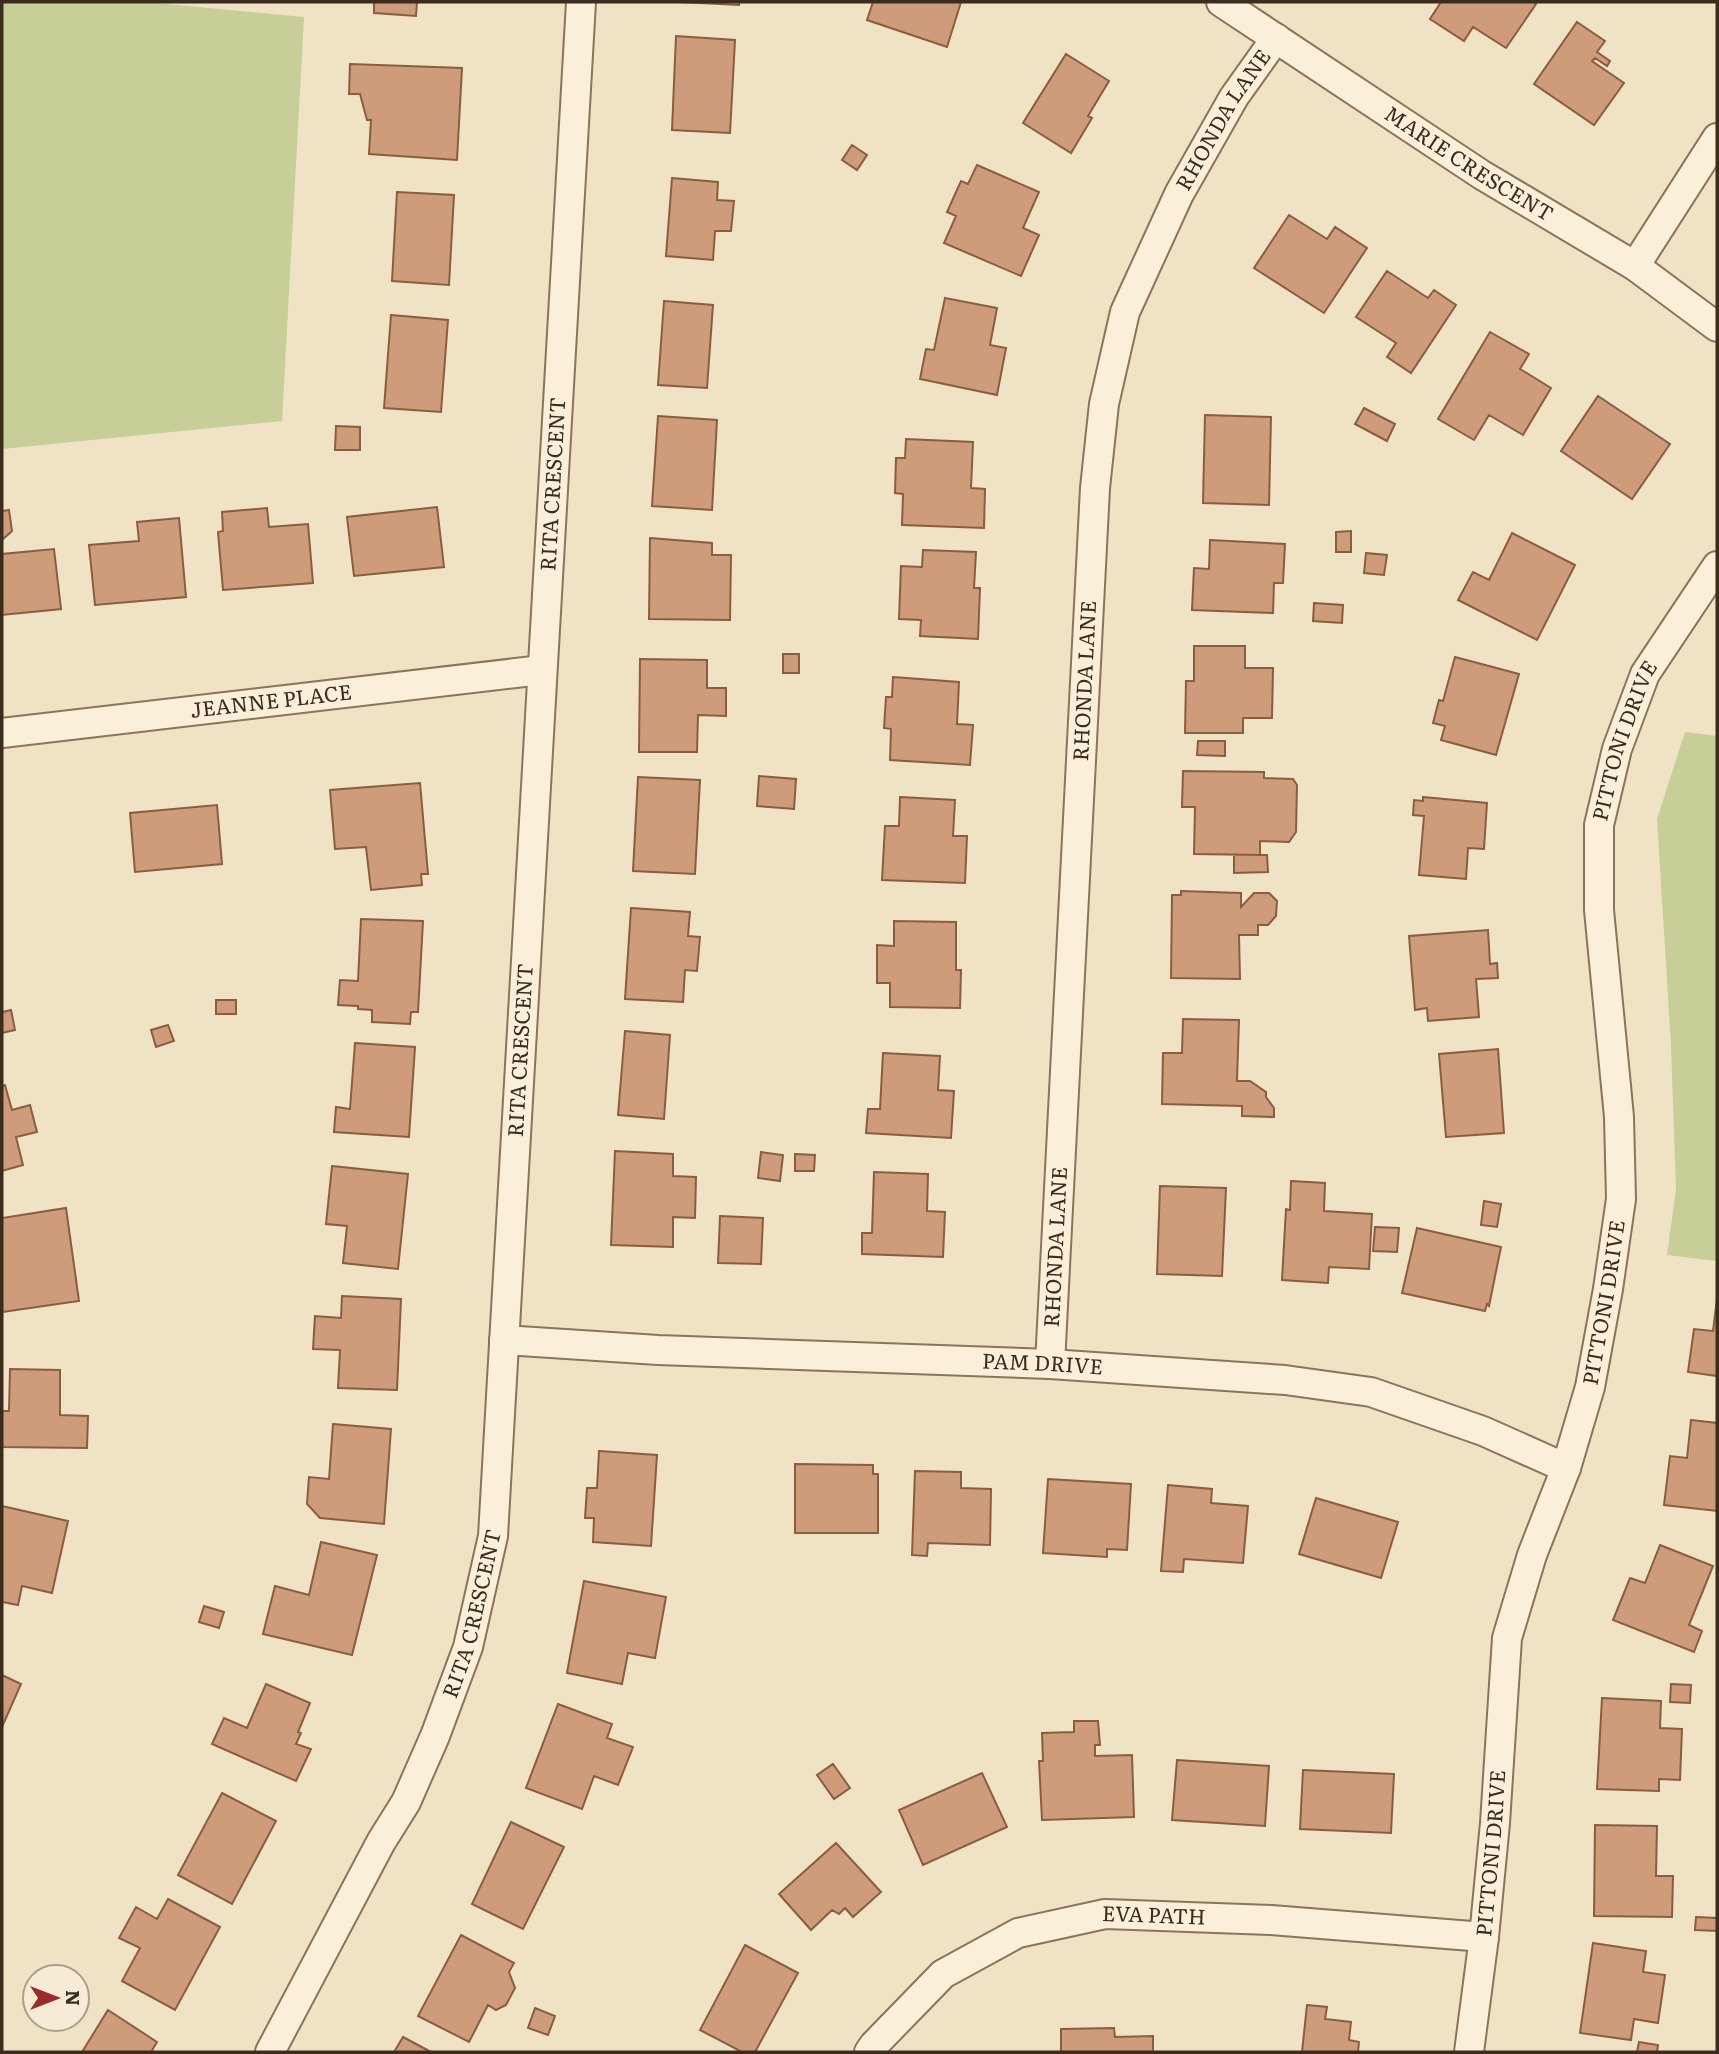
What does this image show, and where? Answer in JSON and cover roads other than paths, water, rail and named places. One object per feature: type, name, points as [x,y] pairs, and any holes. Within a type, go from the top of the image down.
[{"type":"street","name":"RITA CRESCENT","points":[[270,2052],[406,1802],[435,1736],[468,1647],[492,1536],[581,2]]},
{"type":"street","name":"MARIE CRESCENT","points":[[1221,2],[1482,175],[1635,266],[1717,327]]},
{"type":"street","name":"RHONDA LANE","points":[[1050,1364],[1095,488],[1104,404],[1125,312],[1179,194],[1234,97],[1276,38]]},
{"type":"street","points":[[1635,266],[1717,138]]},
{"type":"street","name":"PITTONI DRIVE","points":[[1469,2052],[1495,1823],[1507,1638],[1532,1555],[1566,1468],[1590,1387],[1621,1199],[1619,1117],[1599,910],[1598,825],[1617,749],[1645,674],[1717,566]]},
{"type":"street","name":"JEANNE PLACE","points":[[2,733],[542,670]]},
{"type":"street","name":"PAM DRIVE","points":[[504,1340],[658,1350],[1050,1364],[1285,1380],[1371,1392],[1483,1431],[1566,1468]]},
{"type":"street","name":"EVA PATH","points":[[869,2052],[943,1974],[1018,1933],[1105,1914],[1271,1920],[1484,1937]]}]
